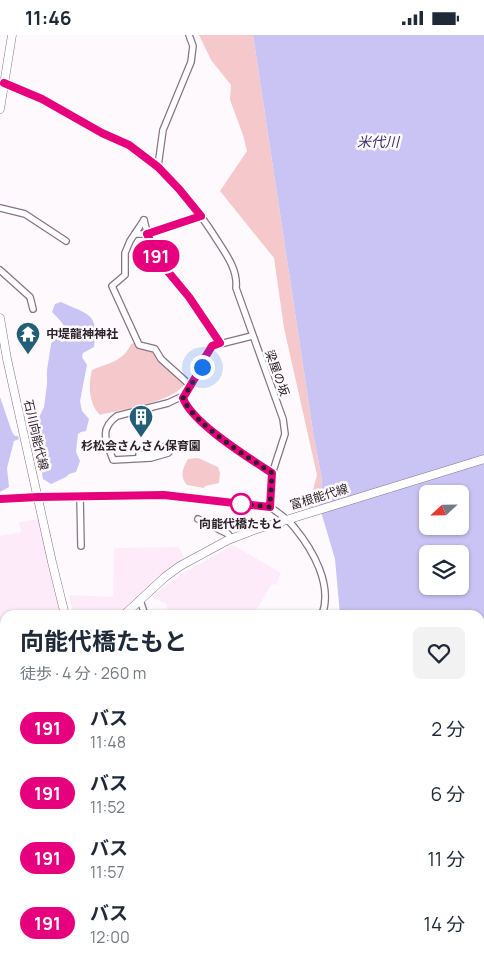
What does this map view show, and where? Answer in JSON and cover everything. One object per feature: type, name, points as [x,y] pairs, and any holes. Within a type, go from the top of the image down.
[{"type":"main road","points":[[0,109],[2,82],[12,35]]},
{"type":"main road","name":"石川向能代線","points":[[0,318],[64,610]]},
{"type":"main road","name":"富根能代線","points":[[129,610],[164,577],[232,539],[286,519],[484,459]]},
{"type":"street","points":[[158,167],[163,130],[191,61],[193,46],[189,35]]},
{"type":"street","name":"梁屋の坂","points":[[2,82],[42,99],[102,133],[129,145],[158,167],[184,193],[227,256],[234,270],[237,281],[236,288],[252,336],[283,419],[285,434],[272,473],[270,507]]},
{"type":"street","points":[[0,208],[25,214],[66,241]]},
{"type":"street","points":[[135,234],[147,234],[201,216]]},
{"type":"street","points":[[191,386],[161,359],[155,349],[139,345],[112,287],[125,275],[125,253],[144,221],[147,234],[160,262],[189,297],[220,343]]},
{"type":"street","points":[[0,270],[30,297],[33,309]]},
{"type":"street","points":[[112,458],[105,436],[108,424],[112,419],[122,413],[168,403],[184,395],[202,367],[204,359],[212,346],[252,336]]},
{"type":"street","points":[[184,395],[185,405],[198,420],[244,455],[272,473]]},
{"type":"street","points":[[165,447],[164,451],[168,453],[151,458],[112,458],[144,455],[165,447]]},
{"type":"street","points":[[0,499],[164,495],[270,507],[294,526],[316,560],[322,574],[326,596],[324,610]]},
{"type":"street","points":[[80,496],[81,546]]},
{"type":"street","points":[[198,519],[228,534],[232,539]]},
{"type":"street","points":[[140,600],[143,610]]},
{"type":"shaded area","points":[[199,35],[253,35],[322,480],[319,505],[309,508],[317,475],[284,328],[274,258],[220,191],[247,151],[230,100],[231,85],[211,60]]},
{"type":"shaded area","points":[[137,342],[153,351],[161,363],[186,382],[180,389],[160,400],[100,415],[96,411],[90,394],[92,370],[124,355],[131,344]]},
{"type":"shaded area","points":[[198,458],[218,467],[220,473],[219,483],[205,486],[204,488],[187,485],[182,475],[185,466],[188,459]]},
{"type":"shaded area","points":[[39,519],[60,610],[0,610],[0,536],[21,532],[19,522]]},
{"type":"shaded area","points":[[233,545],[281,573],[276,585],[272,584],[256,610],[168,610],[166,604],[152,597],[180,575]]},
{"type":"shaded area","points":[[179,547],[185,560],[124,610],[73,610],[69,595],[113,597],[114,548]]},
{"type":"water","name":"米代川","points":[[253,35],[484,35],[484,610],[340,610],[335,559],[319,505],[322,480]]},
{"type":"water","points":[[61,302],[90,316],[95,327],[95,336],[94,347],[83,353],[82,357],[87,365],[80,401],[82,411],[89,419],[86,431],[78,434],[76,452],[80,461],[76,472],[51,484],[43,479],[37,445],[31,434],[44,407],[51,344],[64,334],[65,330],[63,324],[52,312],[55,304]]},
{"type":"water","points":[[0,397],[12,432],[19,439],[14,441],[7,468],[9,487],[0,492]]},
{"type":"bus line","name":"191","points":[[0,499],[164,495],[270,507],[272,473],[244,455],[198,420],[185,405],[183,398],[212,346],[220,343],[189,297],[160,262],[147,234],[201,216],[158,167],[129,145],[102,133],[42,99],[4,83]]},
{"type":"place","name":"中堤龍神神社","points":[[28,355]]},
{"type":"place","name":"杉松会さんさん保育園","points":[[141,438]]},
{"type":"place","name":"向能代橋たもと","points":[[241,504]]},
{"type":"route","points":[[202,367],[183,398],[185,405],[198,420],[244,455],[272,473],[270,507],[235,503],[241,504]]}]
